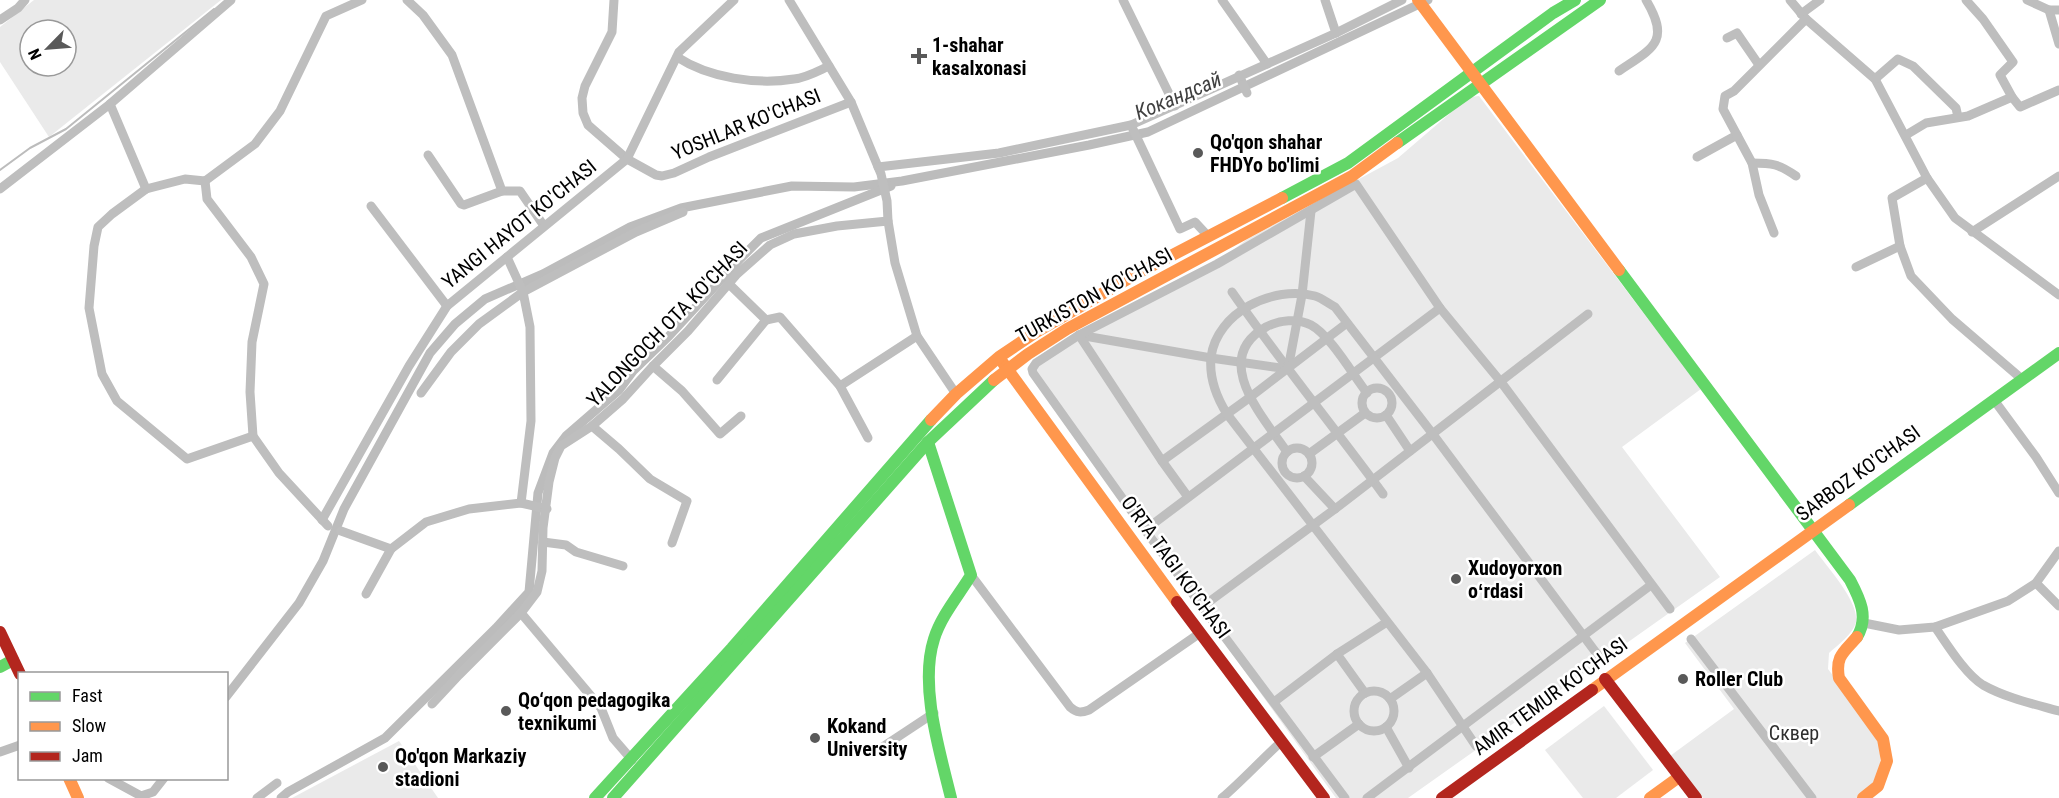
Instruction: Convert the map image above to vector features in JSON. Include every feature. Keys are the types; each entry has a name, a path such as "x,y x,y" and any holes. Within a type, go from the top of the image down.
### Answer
{"main road":[{"path":"1418,0 1813,529 1859,596 1864,612 1864,623 1860,634 1840,654 1836,666 1839,678 1883,739 1887,761 1878,786 1863,798"},
{"name":"TURKISTON KO'CHASI","path":"613,798 928,442 1007,368 1040,344 1352,176 1477,78 1553,13 1575,0"},
{"name":"TURKISTON KO'CHASI","path":"596,798 740,640 916,435 956,394 999,357 1062,316 1348,163 1600,0"},
{"name":"SARBOZ KO'CHASI","path":"1681,624 2059,353"},
{"name":"O'RTA TAGI KO'CHASI","path":"999,357 1200,633 1324,798"},
{"path":"928,442 971,575 935,638 928,669 938,744 951,798"},
{"name":"AMIR TEMUR KO'CHASI","path":"1442,798 1681,624"},
{"path":"0,632 19,672"},
{"path":"0,667 14,660"},
{"path":"1605,679 1696,798"},
{"path":"1650,798 1679,777"},
{"path":"70,780 78,798"}],"street":[{"path":"0,20 26,0"},
{"path":"0,189 110,104 231,0"},
{"path":"205,180 207,199 251,257 264,284 252,342 250,392 253,436 187,459 117,401 102,374 89,308 94,246 98,227 112,213 146,189 185,179 205,180 255,144 280,111 326,16 362,0"},
{"path":"407,0 423,15 452,55 502,191"},
{"name":"YOSHLAR KO'CHASI","path":"614,0 612,32 585,86 582,98 583,113 588,125 627,159 656,175 674,173 709,157 851,102"},
{"name":"YANGI HAYOT KO'CHASI","path":"253,436 279,473 325,523 409,366 447,306 627,159 679,52 734,0"},
{"path":"789,0 851,102 879,170 887,201 895,263 917,336 956,394"},
{"path":"1123,0 1175,106"},
{"path":"1222,0 1267,64"},
{"path":"1325,0 1336,33"},
{"path":"879,170 999,153 1131,125 1336,33 1402,0"},
{"path":"1619,71 1644,53 1657,40 1659,28 1656,16 1646,0"},
{"path":"1790,0 1804,16 1875,79 1927,178 1955,218 2059,295"},
{"path":"1774,233 1759,195 1752,163 1723,109 1725,96 1759,65 1820,0"},
{"path":"1966,0 1983,19 2013,62 2000,75 2020,107 2059,90"},
{"path":"2027,0 2054,10 2059,44"},
{"path":"1727,38 1737,33 1759,65"},
{"path":"676,57 687,64 709,72 736,78 769,81 796,79 829,66"},
{"path":"1875,79 1898,59 1913,66 1938,90 1956,108 1958,117"},
{"path":"1239,75 1247,93"},
{"path":"1906,135 1926,123 1968,116 2012,97"},
{"path":"110,104 146,189"},
{"path":"1131,125 1180,229 1195,222 1208,236"},
{"path":"1697,157 1737,135"},
{"path":"428,155 461,204 464,205 502,191 520,191 544,226"},
{"path":"1752,163 1773,163 1796,176"},
{"path":"1972,232 2059,176"},
{"path":"1927,178 1892,198 1900,246 1911,276 1952,319 2023,380"},
{"path":"1345,798 1145,530 1033,373 1032,369 1036,363 1079,335 1170,290 1356,184 1440,308 1501,382 1670,609"},
{"path":"371,206 447,306"},
{"path":"1288,369 1302,295 1311,211"},
{"path":"421,393 451,352 479,324 523,292 636,232 683,212"},
{"name":"YALONGOCH OTA KO'CHASI","path":"432,704 521,613 537,592 542,571 544,508 555,458 561,446 592,426 623,399 688,331 737,274 770,245 794,234 837,226 888,221"},
{"path":"1856,267 1900,246"},
{"path":"507,257 523,292 530,327 531,421 525,503"},
{"path":"729,284 766,320"},
{"path":"1232,292 1383,494"},
{"path":"1476,746 1426,673 1227,414 1217,397 1212,377 1211,358 1216,338 1229,320 1274,295 1316,296 1335,307 1600,658"},
{"path":"1145,530 1440,308"},
{"path":"1202,607 1313,526 1588,314"},
{"path":"717,380 766,320 780,317 840,386 868,438"},
{"path":"1287,452 1249,398 1241,378 1242,357 1246,346 1261,330 1272,324 1286,321 1310,324 1327,339 1367,393"},
{"path":"1162,461 1347,323"},
{"path":"1079,335 1288,369"},
{"path":"1079,335 1188,497"},
{"path":"840,386 917,336"},
{"path":"653,366 682,391 720,434 741,416"},
{"path":"1376,388 1389,394 1392,404 1386,415 1374,418 1365,413 1362,404 1367,393 1376,388"},
{"path":"1994,400 2059,493"},
{"path":"1309,454 1365,413"},
{"path":"1386,415 1410,451"},
{"path":"592,426 650,479 687,501 672,543"},
{"path":"1296,448 1305,450 1309,454 1312,464 1308,473 1294,477 1286,472 1282,464 1287,452 1296,448"},
{"path":"1304,476 1335,509"},
{"path":"366,594 391,549 426,522 469,509 525,503 544,508"},
{"path":"341,531 391,549"},
{"path":"543,543 566,545 576,552 622,566"},
{"path":"1864,623 1899,630 1935,627 2008,601 2036,583 2059,551"},
{"path":"971,575 1076,712 1082,713 1089,710 1200,633"},
{"path":"2036,583 2059,606"},
{"path":"1367,798 1582,635 1652,585"},
{"path":"521,613 601,708 613,738 632,760"},
{"path":"1274,702 1337,654 1387,622"},
{"path":"1935,627 1955,656 1982,684 2017,699 2059,711"},
{"path":"1691,639 1812,798"},
{"path":"1337,654 1365,693"},
{"path":"1390,699 1426,673"},
{"path":"1378,691 1390,699 1394,710 1386,727 1373,731 1359,724 1354,715 1354,709 1359,697 1365,693 1378,691"},
{"path":"875,752 934,713"},
{"path":"1313,757 1359,724"},
{"path":"1386,727 1409,768"},
{"path":"1222,798 1246,778 1251,769 1281,742"},
{"path":"257,798 277,783"}],"green space":[{"path":"34,0 221,0 49,137 0,62 0,27"},
{"path":"1479,96 1701,389 1622,447 1720,577 1408,798 1336,798 1032,375 1033,361 1218,262 1246,240 1398,158 1462,103 1471,97"},
{"name":"Сквер","path":"1815,550 1848,594 1856,614 1856,622 1852,631 1829,653 1828,669 1879,737 1881,771 1864,798 1703,798 1670,756 1734,709 1685,643"},
{"path":"1604,706 1653,770 1616,798 1583,798 1545,750"},
{"name":"Qo'qon Markaziy stadioni","path":"399,741 438,798 292,798"}],"waterway":[{"name":"Кокандсай","path":"228,694 299,603 323,561 344,509 430,353 455,324 485,299 543,274 630,227 681,208 792,186 854,187 902,181 1148,132 1428,0"},
{"path":"0,170 30,148 66,129 214,9"},
{"path":"281,798 385,738 529,592 538,493 553,453 566,436 619,390 633,371 669,336 741,258 761,238 891,186"},
{"path":"0,752 18,746"},
{"path":"112,780 141,796 153,792 162,780"}],"traffic: fast":[{"path":"1282,198 1348,163 1553,13 1575,0"},
{"path":"1397,143 1600,0"},
{"path":"1619,270 1850,580 1860,601 1863,615 1861,630 1857,637"},
{"path":"1849,505 2059,353"},
{"path":"613,798 928,442 994,380"},
{"path":"595,798 732,648 931,420"},
{"path":"928,442 971,575 941,622 930,657 930,698 933,719 951,798"},
{"path":"0,667 13,660"}],"traffic: slow":[{"path":"1418,0 1619,270"},
{"path":"994,380 1028,354 1067,329 1352,176 1397,143"},
{"path":"931,420 956,394 999,357 1036,332 1138,273 1282,198"},
{"path":"1003,363 1177,602"},
{"path":"1592,690 1849,505"},
{"path":"1857,637 1840,659 1839,678 1883,739 1887,761 1878,786 1863,798"},
{"path":"1650,798 1679,777"},
{"path":"70,780 78,798"}],"traffic: jam":[{"path":"1177,602 1324,798"},
{"path":"0,632 19,672"},
{"path":"1605,679 1696,798"},
{"path":"1442,798 1592,690"}],"place":[{"name":"1-shahar kasalxonasi","path":"919,56"},
{"name":"Qo'qon shahar FHDYo bo'limi","path":"1198,153"},
{"name":"Xudoyorxon oʻrdasi","path":"1456,579"},
{"name":"Roller Club","path":"1683,679"},
{"name":"Qo‘qon pedagogika texnikumi","path":"506,711"},
{"name":"Kokand University","path":"815,738"},
{"name":"Qo'qon Markaziy stadioni","path":"383,767"}]}
